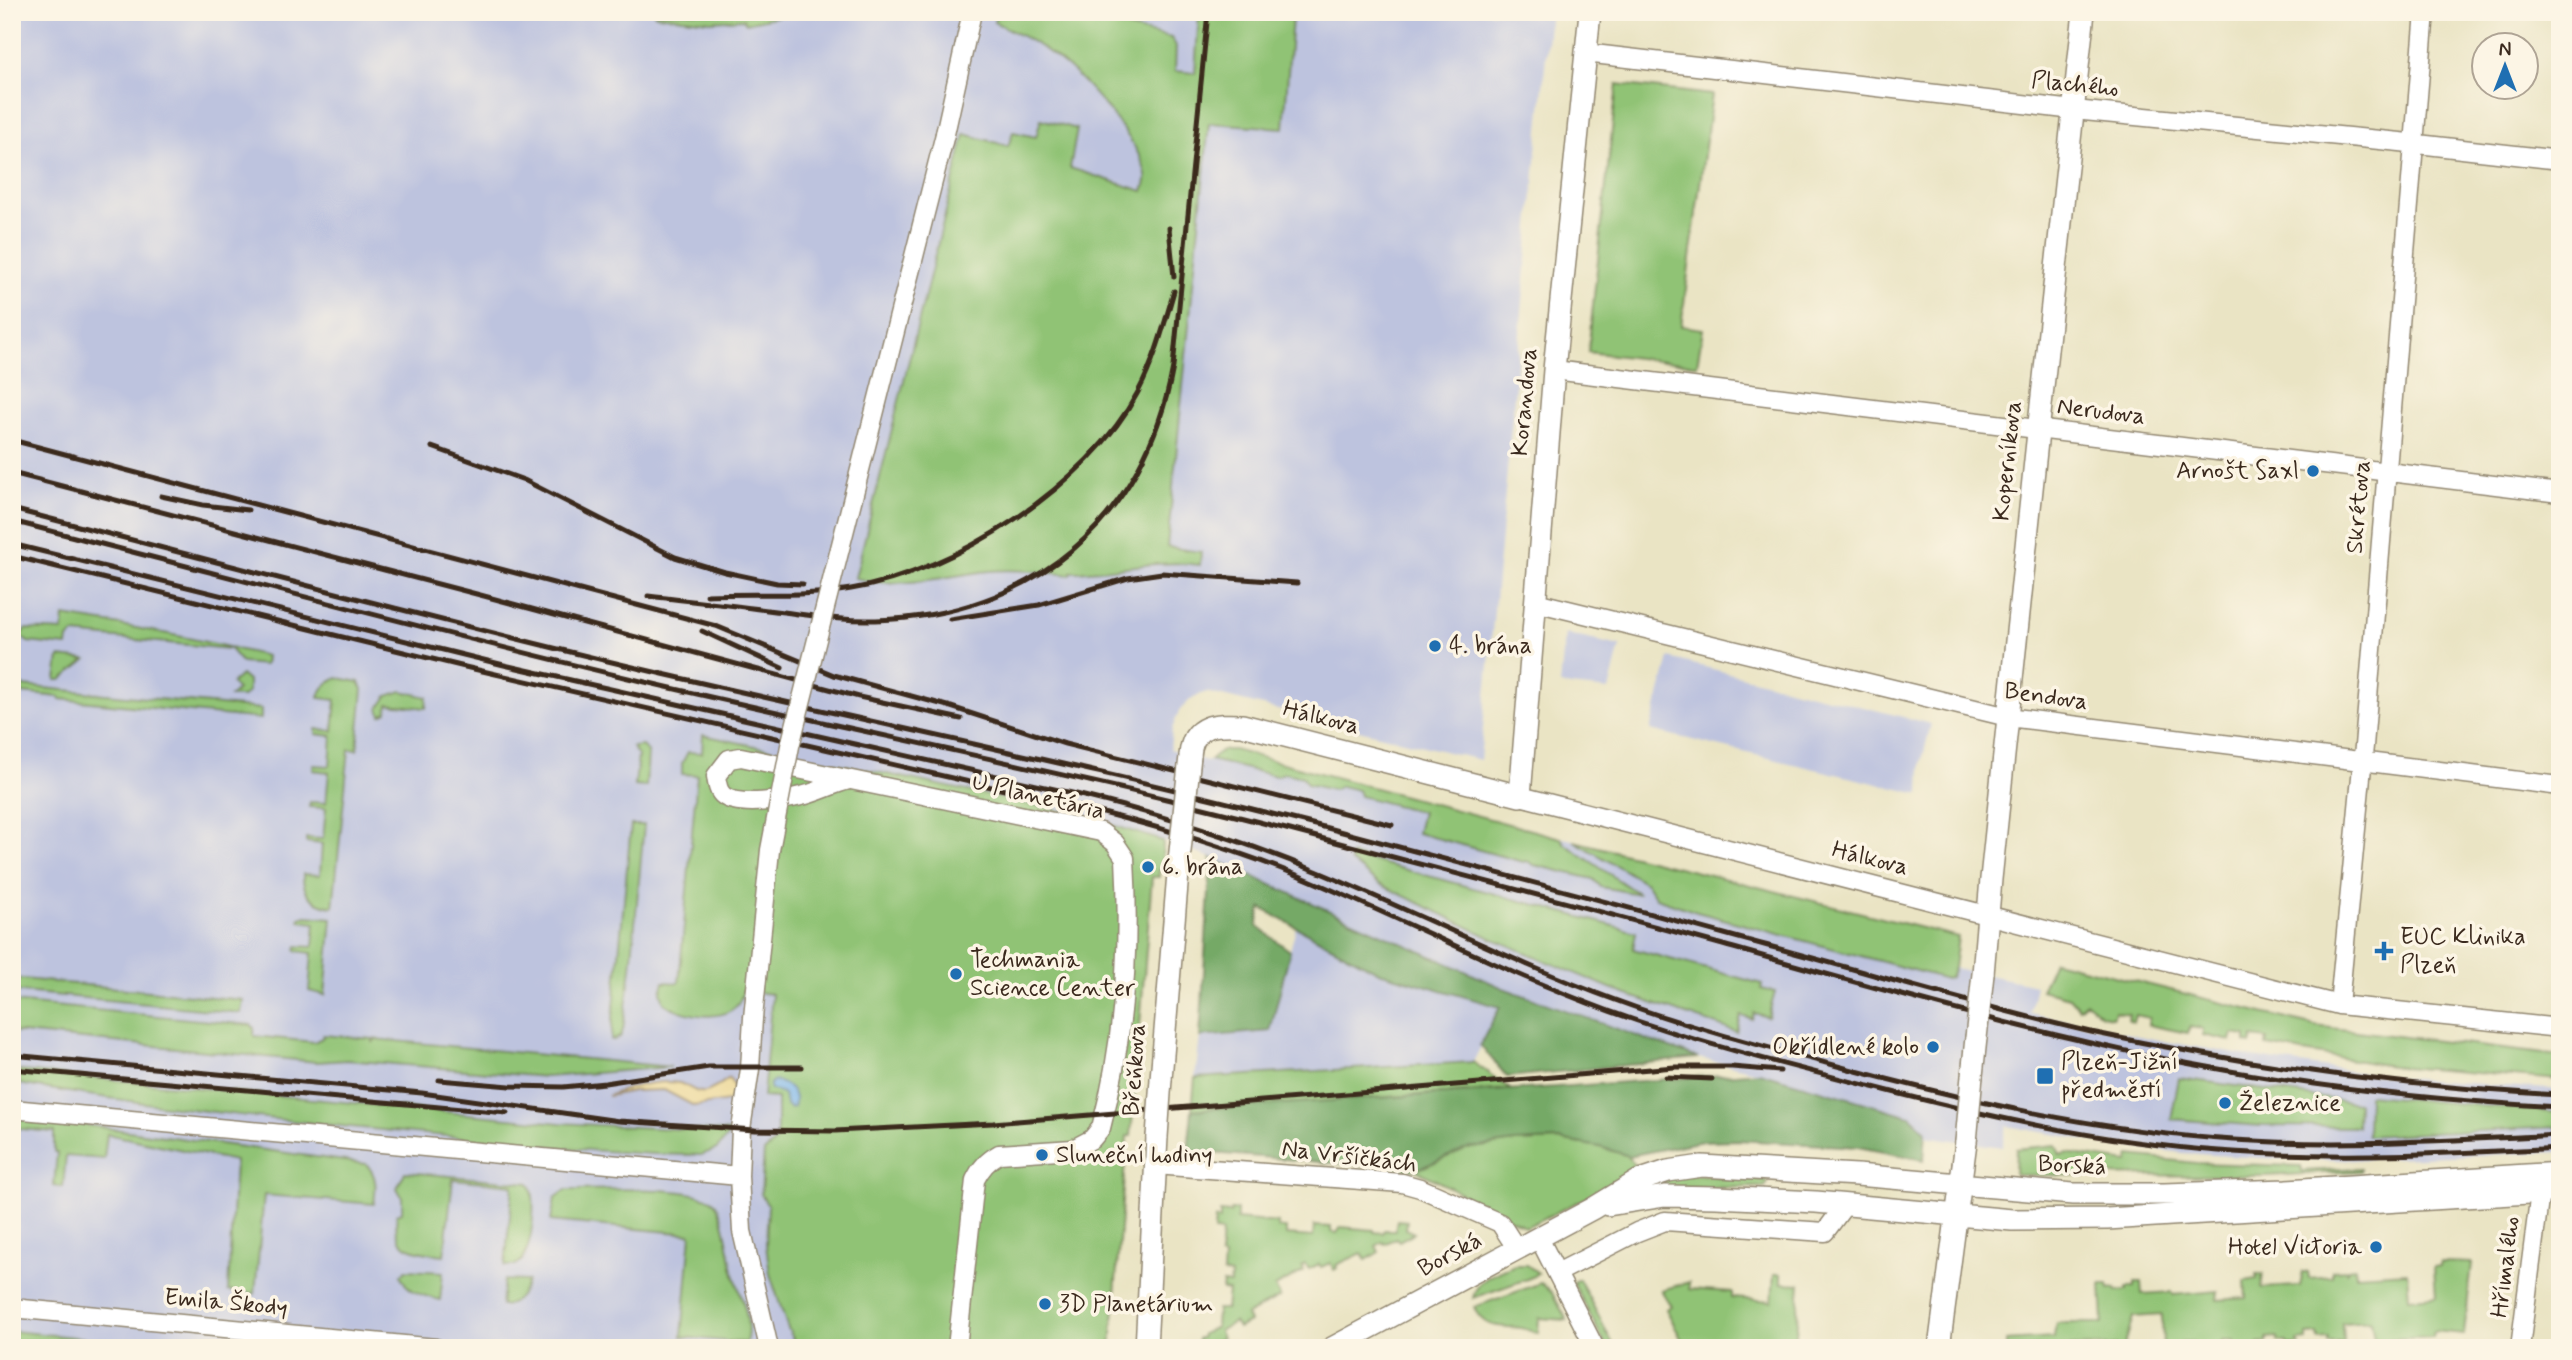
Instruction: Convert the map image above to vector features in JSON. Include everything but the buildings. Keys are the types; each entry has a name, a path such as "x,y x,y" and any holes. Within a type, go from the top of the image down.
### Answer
{"street":[{"path":"769,1348 742,1231 739,1175 740,1129 750,1069 770,850 790,746 945,134 972,12"},
{"name":"Korandova","path":"1520,796 1554,370 1590,12"},
{"name":"Koperníkova","path":"1939,1348 1961,1184 2038,429 2084,12"},
{"name":"Skrétova","path":"2339,1005 2363,762 2425,12"},
{"name":"Plachého","path":"1585,53 2074,110 2560,160"},
{"name":"Nerudova","path":"1554,370 2560,493"},
{"name":"Bendova","path":"1535,602 2008,717 2560,786"},
{"name":"Hálkova","path":"1190,756 1192,741 1205,728 1223,724 1242,725 2339,1005 2560,1028"},
{"name":"Břeňkova","path":"1146,1348 1161,1079 1190,756"},
{"name":"U Planetária","path":"849,780 828,785 803,796 741,802 724,797 718,788 716,776 729,759 740,757 1101,832 1115,843 1125,858 1124,990 1119,1038 1101,1128 1086,1144 1073,1149 999,1154 988,1160 980,1170 975,1180 957,1348"},
{"path":"12,1109 739,1175"},
{"name":"Na Vršíčkách","path":"1155,1164 1402,1183 1420,1188 1500,1223 1517,1249"},
{"name":"Borská","path":"1332,1348 1592,1209 1637,1181 1668,1171 1702,1166 1857,1175 2073,1194 2287,1190 2560,1173"},
{"name":"Borská","path":"1592,1209 1665,1196 1845,1205 2012,1220 2107,1219 2550,1192"},
{"name":"Hřímalého","path":"2520,1348 2550,1192"},
{"path":"1557,1273 1637,1232 1665,1221 1825,1232 1845,1205"},
{"path":"1539,1238 1595,1348"},
{"name":"Emila Škody","path":"12,1308 436,1348"}],"shaded area":[{"path":"12,12 1550,12 1480,760 1206,692 1191,699 1179,711 1172,729 1170,749 1209,762 1217,752 1234,750 1476,816 1958,937 1954,968 2036,985 2030,1013 2271,1060 2400,1078 2560,1090 2560,1152 2338,1160 2278,1159 2183,1153 2007,1126 2002,1147 1925,1136 1926,1131 1759,1072 1698,1058 1503,988 1211,858 1164,841 1162,870 1159,870 1159,877 1152,877 1131,1136 1127,1136 1111,1348 12,1348"},
{"path":"1565,634 1620,646 1609,690 1560,685"},
{"path":"1669,658 1931,724 1921,764 1920,794 1650,730"},
{"path":"1296,927 1379,972 1501,1007 1473,1062 1195,1078 1200,1037 1270,1030"}],"green space":[{"path":"653,12 797,12 746,23 743,19 710,21 656,15"},
{"path":"997,12 1060,12 1171,38 1176,46 1175,71 1195,73 1199,12 1286,12 1292,17 1284,128 1209,123 1167,547 1201,552 1200,565 1152,564 1071,572 1071,575 989,571 889,583 855,578 965,134 1008,146 1013,132 1036,137 1041,119 1077,129 1070,168 1143,191 1146,183 1142,161 1134,146 1097,97 1052,54 994,22"},
{"path":"1617,84 1712,95 1681,326 1703,329 1697,365 1588,352"},
{"path":"64,616 165,633 266,656 265,665 242,663 230,649 74,634 68,639 67,646 28,642 20,636 19,632 23,633 26,629 63,631"},
{"path":"59,657 86,660 61,680 56,680"},
{"path":"241,675 248,681 248,692 243,697 230,697 237,690 232,683"},
{"path":"338,678 359,682 363,689 357,750 349,749 333,907 310,897 303,874 320,875 322,844 306,842 306,838 323,839 326,808 309,807 310,802 326,803 329,772 313,770 313,765 330,766 332,736 316,734 316,729 333,731 336,700 319,698 324,687"},
{"path":"12,685 261,709 261,719 60,699 12,692"},
{"path":"402,691 427,697 426,708 388,704 387,712 381,715 379,708 387,696"},
{"name":"Techmania Science Center","path":"703,735 1081,815 1163,841 1162,870 1159,870 1159,877 1152,877 1131,1136 1127,1136 1111,1348 801,1348 795,1343 770,1274 766,1245 768,1206 761,1194 764,1152 777,1140 777,1098 763,1097 772,994 743,991 732,1010 710,1016 674,1008 664,1003 661,992 664,982 679,983 697,775 682,774 682,763 688,752 702,753"},
{"path":"642,746 648,752 646,787 635,786 638,756 632,747"},
{"path":"1222,750 1234,750 1561,838 1565,844 1639,894 1601,887 1593,879 1417,833 1422,812 1360,796 1358,790 1341,786 1333,790 1307,784 1303,777 1284,773 1276,776 1210,760"},
{"path":"631,825 644,825 631,968 623,1030 620,1037 611,1040"},
{"path":"1574,841 1958,937 1954,968 1946,979 1697,912 1656,898 1646,883"},
{"path":"1351,855 1636,932 1633,949 1762,984 1761,989 1775,992 1768,1017 1754,1013 1752,1019 1741,1016 1737,1032 1622,993 1489,937 1379,884 1350,861"},
{"path":"1211,858 1503,988 1698,1058 1507,1077 1480,1045 1500,1007 1379,972 1261,908 1257,926 1290,951 1270,1031 1200,1037"},
{"path":"306,916 332,918 325,995 309,991 312,953 296,951 297,946 313,947 315,923 299,921"},
{"path":"2054,961 2315,1026 2560,1056 2560,1080 2391,1066 2266,1046 2267,1039 2253,1037 2251,1044 2246,1043 2246,1036 2233,1034 2231,1041 2203,1035 2203,1029 2190,1027 2188,1033 2148,1025 2149,1018 2135,1015 2133,1022 2128,1021 2129,1014 2115,1011 2113,1017 2102,1015 2086,1002 2079,1008 2069,997 2041,990"},
{"path":"12,978 243,1000 241,1013 12,991"},
{"path":"12,1002 251,1025 254,1028 254,1036 314,1042 323,1035 373,1039 373,1043 375,1039 671,1067 546,1077 347,1060 317,1062 12,1032"},
{"path":"1473,1062 1510,1089 1192,1110 1195,1078"},
{"path":"12,1070 560,1123 731,1132 717,1149 701,1155 573,1148 179,1108 19,1084 19,1079 12,1078"},
{"path":"1759,1072 1910,1116 1926,1131 1924,1160 1858,1147 1736,1140 1703,1141 1629,1156 1600,1147 1559,1140 1515,1142 1465,1149 1416,1170 1188,1151 1192,1110"},
{"path":"2179,1078 2358,1103 2357,1127 2262,1126 2171,1119"},
{"path":"2368,1095 2560,1113 2560,1127 2367,1136"},
{"path":"12,1119 49,1120 366,1164 376,1187 374,1204 264,1195 255,1294 228,1291 235,1161 107,1134 104,1159 66,1156 63,1187 54,1186 57,1152 54,1152 54,1132 12,1128"},
{"path":"1559,1140 1600,1147 1629,1156 1638,1173 1526,1227 1416,1170 1465,1149 1515,1142"},
{"path":"2056,1145 2060,1155 2066,1153 2128,1162 2130,1156 2196,1163 2301,1166 2302,1171 2361,1168 2361,1171 2266,1176 2015,1175 2016,1149"},
{"path":"405,1172 529,1183 533,1199 532,1223 528,1246 521,1261 505,1266 513,1185 453,1179 444,1255 415,1250 402,1243 396,1227 397,1214 402,1212 402,1197 397,1188"},
{"path":"1683,1174 1768,1182 1765,1187 1636,1189"},
{"path":"566,1190 668,1191 705,1197 715,1203 724,1224 733,1270 747,1315 746,1343 682,1337 691,1234 551,1221 555,1198"},
{"path":"1231,1210 1237,1210 1237,1219 1278,1223 1278,1228 1286,1228 1286,1235 1313,1237 1314,1226 1331,1227 1331,1232 1337,1233 1341,1227 1383,1233 1384,1230 1395,1230 1397,1220 1407,1221 1406,1229 1414,1233 1399,1241 1396,1238 1385,1244 1383,1242 1376,1246 1379,1252 1366,1260 1362,1253 1336,1265 1334,1270 1330,1263 1309,1269 1305,1264 1302,1266 1304,1271 1275,1287 1280,1297 1246,1315 1249,1322 1238,1328 1234,1322 1219,1331 1222,1338 1203,1348 1197,1348 1198,1338 1216,1327 1217,1309 1226,1309 1228,1291 1222,1290 1223,1283 1230,1284 1231,1275 1223,1273 1224,1257 1220,1256 1222,1232 1214,1231 1215,1219 1220,1220 1220,1212 1230,1213"},
{"path":"2441,1262 2472,1263 2464,1334 2433,1331 2432,1337 2374,1340 2371,1321 2342,1323 2343,1343 2328,1343 2328,1339 2319,1340 2318,1334 2307,1335 2307,1340 2298,1341 2299,1345 2288,1346 2287,1342 2278,1342 2277,1337 2267,1338 2267,1343 2258,1344 2258,1348 2235,1348 2234,1340 2223,1340 2223,1346 2202,1348 2201,1345 2194,1346 2193,1342 2183,1342 2183,1346 2163,1348 2162,1315 2133,1317 2124,1348 2006,1348 2006,1341 2054,1338 2056,1323 2103,1323 2101,1284 2108,1284 2109,1289 2116,1288 2116,1291 2127,1290 2127,1287 2134,1287 2134,1282 2141,1282 2142,1294 2172,1292 2173,1295 2218,1291 2217,1300 2246,1298 2245,1281 2257,1279 2257,1275 2263,1274 2261,1288 2300,1286 2303,1272 2308,1272 2309,1278 2332,1276 2332,1270 2347,1269 2346,1273 2348,1269 2355,1268 2356,1275 2407,1272 2409,1298 2436,1296 2434,1267 2440,1266"},
{"path":"1515,1265 1527,1265 1538,1273 1473,1298 1484,1280"},
{"path":"406,1270 443,1272 440,1300 407,1286 401,1275"},
{"path":"1774,1274 1781,1274 1781,1283 1800,1284 1795,1347 1799,1348 1686,1348 1666,1309 1671,1306 1661,1290 1689,1282 1689,1289 1732,1292 1732,1298 1772,1301"},
{"path":"1579,1279 1615,1348 1607,1348 1573,1282"},
{"path":"504,1280 527,1281 518,1298 511,1304 501,1306"},
{"path":"1541,1283 1552,1293 1567,1320 1539,1318 1538,1333 1487,1323 1474,1307"},
{"path":"12,1331 176,1347 197,1341 267,1348 12,1348"}],"sand":[{"path":"729,1078 736,1089 736,1100 694,1106 664,1090 633,1091 608,1096 633,1087 661,1082 679,1083 698,1092 705,1092"}],"water":[{"path":"774,1081 791,1090 795,1097 794,1107 786,1105 784,1094 770,1089 770,1083"}],"railway":[{"path":"648,596 851,620 932,614 984,600 1031,579 1072,550 1108,514 1137,471 1159,422 1173,367 1208,12"},
{"path":"1169,228 1174,277"},
{"path":"707,595 815,593 851,589 933,564 975,544 1015,519 1053,491 1087,460 1116,426 1138,392 1149,368 1174,291"},
{"path":"12,440 716,626 834,675 948,706 1065,744 1392,825"},
{"path":"432,447 524,480 675,557 725,572 777,583 803,584"},
{"path":"12,473 859,697 961,719"},
{"path":"161,496 203,505 248,510"},
{"path":"12,509 559,649 1147,783 1316,825 2091,1032 2207,1055 2324,1073 2560,1095"},
{"path":"12,521 624,677 1207,809 1615,916 1938,1005 2100,1045 2205,1067 2306,1083 2458,1100 2560,1107"},
{"path":"12,544 504,665 1134,809 1226,837 1286,859 1539,970 1641,1009 1776,1050 1980,1101 2131,1129 2234,1140 2356,1143 2560,1135"},
{"path":"12,556 465,667 1075,806 1159,828 1297,875 1530,979 1609,1011 1738,1052 1956,1108 2087,1134 2219,1151 2347,1155 2560,1148"},
{"path":"950,619 1039,605 1128,578 1162,573 1297,583"},
{"path":"702,631 782,668"},
{"path":"12,1055 422,1093 619,1121 755,1130 835,1131 993,1123 1675,1067 1732,1067 1780,1071"},
{"path":"439,1080 563,1087 709,1067 802,1067"},
{"path":"12,1069 507,1113"},
{"path":"1666,1077 1712,1079"}],"place":[{"name":"Arnošt Saxl","path":"2313,471"},
{"name":"4. brána","path":"1435,646"},
{"name":"6. brána","path":"1148,867"},
{"name":"EUC Klinika Plzeň","path":"2384,951"},
{"name":"Techmania Science Center","path":"956,974"},
{"name":"Okřídlené kolo","path":"1933,1047"},
{"name":"Plzeň-Jižní předměstí","path":"2045,1076"},
{"name":"Železnice","path":"2225,1103"},
{"name":"Sluneční hodiny","path":"1042,1155"},
{"name":"Hotel Victoria","path":"2376,1247"},
{"name":"3D Planetárium","path":"1045,1304"}]}
